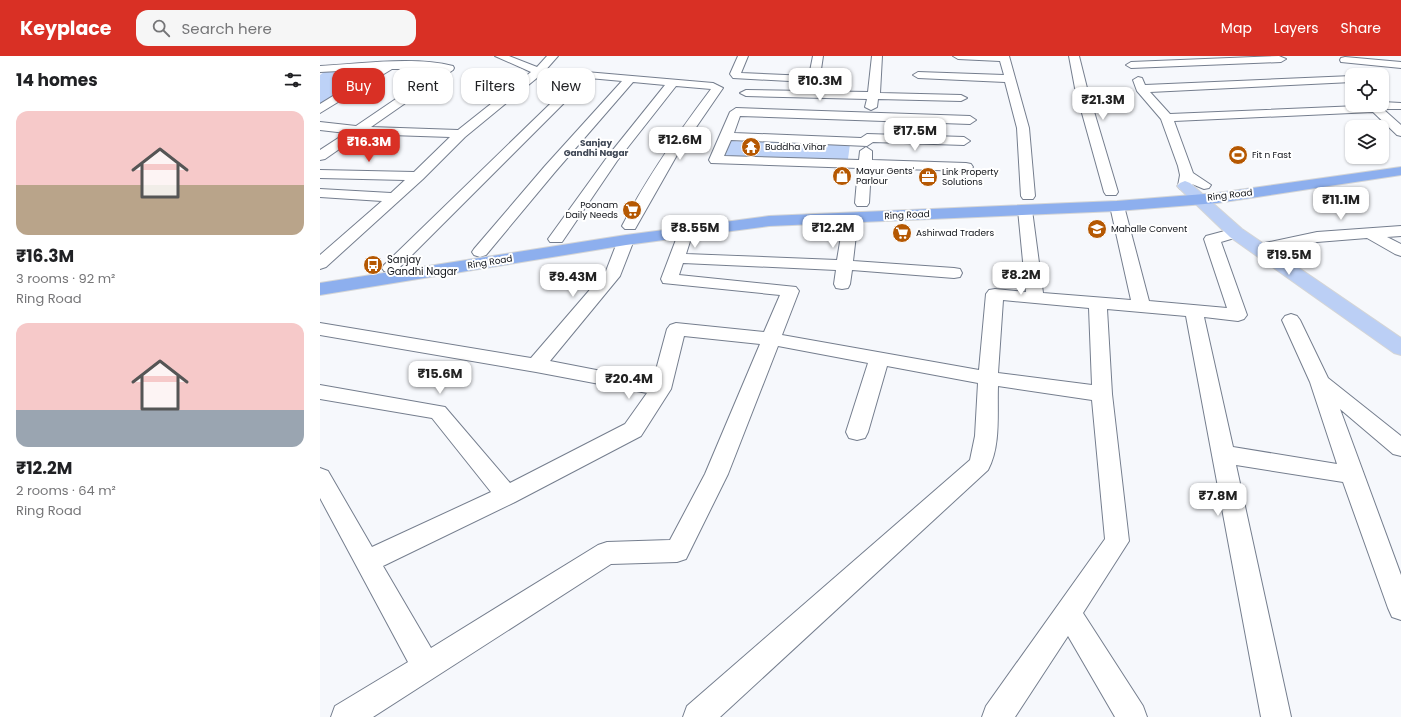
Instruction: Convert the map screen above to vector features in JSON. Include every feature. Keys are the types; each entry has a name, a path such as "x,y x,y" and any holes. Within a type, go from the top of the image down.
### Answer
{"highway":[{"name":"Ring Road","path":"320,276 390,268 556,239 628,233 685,232 769,222 851,218 1027,203 1114,199 1202,192 1401,158"},
{"name":"Ring Road","path":"1218,198 1401,171"},
{"name":"Ring Road","path":"1114,199 1186,181 1202,192"},
{"name":"Ring Road","path":"320,289 736,212 862,203 1027,203"}],"main road":[{"path":"1202,192 1218,198 1247,230 1401,335"},
{"path":"1202,192 1236,233 1401,348"}],"street":[{"path":"320,67 332,56"},
{"path":"500,56 537,70"},
{"path":"542,68 553,56"},
{"path":"743,56 735,74 736,76 837,81"},
{"path":"814,79 818,56"},
{"path":"862,203 869,115 877,56"},
{"path":"958,56 1004,57 1023,128 1027,203 1036,298"},
{"path":"1074,56 1081,88 1114,199 1141,306"},
{"path":"1186,181 1167,118 1141,89 1130,60 1281,57 1297,82"},
{"path":"1343,58 1396,65 1401,73"},
{"path":"1343,58 1351,68"},
{"path":"1204,59 1220,85"},
{"path":"320,67 445,65 449,68 320,156"},
{"path":"320,110 388,67"},
{"path":"320,264 418,176 461,134 537,73"},
{"path":"390,268 586,75 674,82 713,86 717,88 678,141 648,189 628,233 614,272 536,365"},
{"path":"918,75 1011,79"},
{"path":"480,252 550,169 630,79"},
{"path":"1141,89 1345,79"},
{"path":"556,239 588,191 639,122 674,82"},
{"path":"746,92 873,87 961,98"},
{"path":"1389,106 1401,106"},
{"path":"1167,118 1345,108"},
{"path":"966,167 716,160 736,112 869,115 970,120"},
{"path":"1385,112 1401,132"},
{"path":"320,126 357,130 461,134"},
{"path":"726,136 964,141"},
{"path":"320,174 418,176"},
{"path":"320,194 394,197"},
{"path":"842,284 851,218"},
{"path":"1272,246 1317,237 1401,231"},
{"path":"346,717 607,553 677,551 694,524 714,482 790,291 669,279 685,232"},
{"path":"698,717 980,464 986,436 988,378 995,294 1238,315 1212,239 1236,233"},
{"path":"1370,233 1401,251"},
{"path":"677,258 845,265 954,273"},
{"path":"997,717 1117,540 1102,394 1098,303"},
{"path":"1194,310 1276,717"},
{"path":"1291,320 1320,382 1379,552 1401,608"},
{"path":"320,329 536,365 661,389"},
{"path":"368,562 507,495 633,430 661,389 676,329 771,340 988,378 1102,394"},
{"path":"857,432 879,359"},
{"path":"1320,382 1401,448"},
{"path":"320,392 438,412 507,495"},
{"path":"1223,454 1352,475"},
{"path":"320,477 426,667"},
{"path":"1379,552 1400,570"},
{"path":"1068,612 1132,717"}],"shaded area":[{"path":"324,72 332,72 332,98 320,105 320,75"},
{"path":"729,141 850,144 848,159 723,157"}],"place":[{"name":"Buddha Vihar","path":"751,147"},
{"name":"Fit n Fast","path":"1238,155"},
{"name":"Mayur Gents' Parlour","path":"842,176"},
{"name":"Link Property Solutions","path":"928,177"},
{"name":"Poonam Daily Needs","path":"632,210"},
{"name":"Mahalle Convent","path":"1097,229"},
{"name":"Ashirwad Traders","path":"902,233"},
{"name":"Sanjay Gandhi Nagar","path":"373,265"}],"district":[{"name":"Sanjay Gandhi Nagar","path":"596,148"}]}
